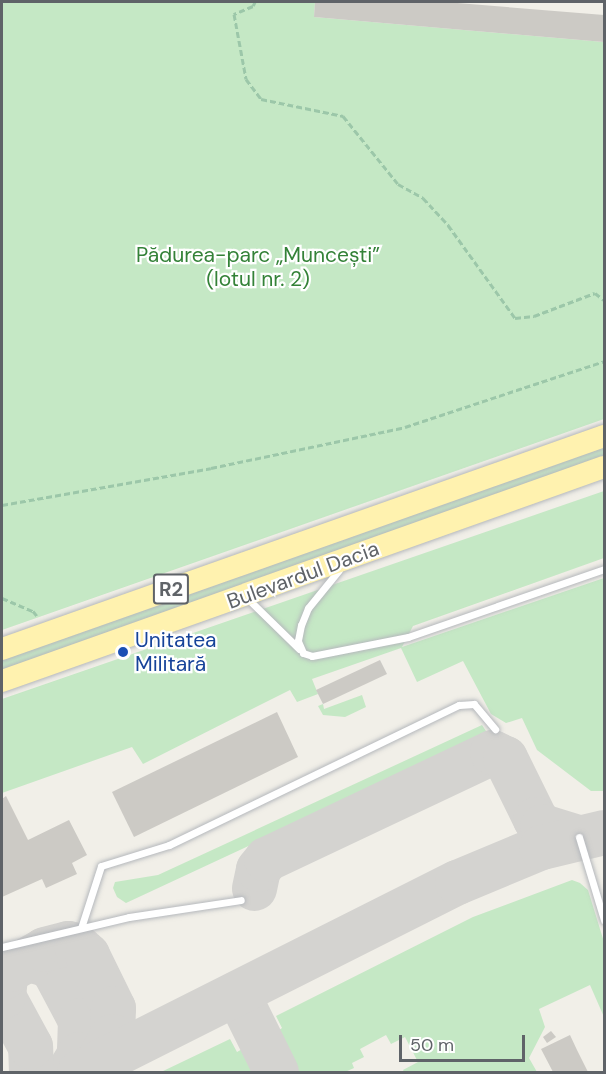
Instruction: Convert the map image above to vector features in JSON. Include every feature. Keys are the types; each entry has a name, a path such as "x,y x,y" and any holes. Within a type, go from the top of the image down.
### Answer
{"main road":[{"name":"Bulevardul Dacia","path":"2,649 604,436"},
{"name":"Bulevardul Dacia","path":"2,681 604,467"}],"lane":[{"path":"303,652 298,641 308,608 325,584 351,557"},
{"path":"246,596 303,652 312,656 408,637 604,569"},
{"path":"81,928 101,866 169,845 459,705 474,704 495,729"},
{"path":"579,837 604,920"},
{"path":"2,947 129,917 241,900"}],"path":[{"path":"255,2 253,6 234,14 246,79 261,99 344,116 398,184 423,198 448,225 515,318 534,316 594,294 604,300"},
{"path":"2,505 211,468 405,427 604,361"},
{"path":"2,598 33,611 48,633"}],"green space":[{"name":"Pădurea-parc „Muncești” (lotul nr. 2)","path":"2,2 315,2 314,17 604,42 604,419 2,630"},
{"path":"604,446 604,458 2,671 2,657"},
{"path":"604,491 604,558 413,626 402,647 604,578 604,791 591,791 537,750 522,718 506,723 491,714 463,661 417,682 401,648 312,679 318,694 297,702 290,690 143,764 132,747 2,793 2,699"},
{"path":"362,695 366,707 345,717 323,715 318,706 323,704 324,709"},
{"path":"482,725 486,731 483,737 126,903 117,897 113,888 115,882 158,875"},
{"path":"572,880 588,890 604,942 604,1017 590,985 539,1009 545,1027 529,1058 537,1072 404,1072 403,1070 418,1062 405,1037 391,1044 386,1035 360,1049 364,1057 352,1063 354,1068 345,1072 287,1072 275,1050 280,1047 273,1034 282,1028 276,1016 473,917"},
{"path":"230,1039 237,1052 246,1047 253,1060 257,1059 265,1072 161,1072"}],"building":[{"path":"315,2 445,2 604,15 604,42 314,17"},
{"path":"380,660 387,674 323,704 316,690"},
{"path":"277,712 298,757 134,837 112,792"},
{"path":"6,796 28,840 69,820 87,855 72,863 77,874 46,888 42,879 2,897 2,799"},
{"path":"551,1031 556,1037 547,1043 543,1037"},
{"path":"570,1035 588,1072 553,1072 541,1049"}],"taxiway":[{"path":"254,888 258,869 266,859 492,752 505,758 535,819 542,826 579,837"},
{"path":"79,1072 457,882 541,847 604,832"},
{"path":"31,1072 30,1046 3,996 5,976 10,969 44,949 68,943 76,945 87,955 113,1008 112,1036 95,1065"},
{"path":"19,963 28,959 47,964 54,971 80,1020 79,1054 68,1072"},
{"path":"237,993 276,1072"}],"place":[{"name":"Unitatea Militară","path":"123,652"}]}
